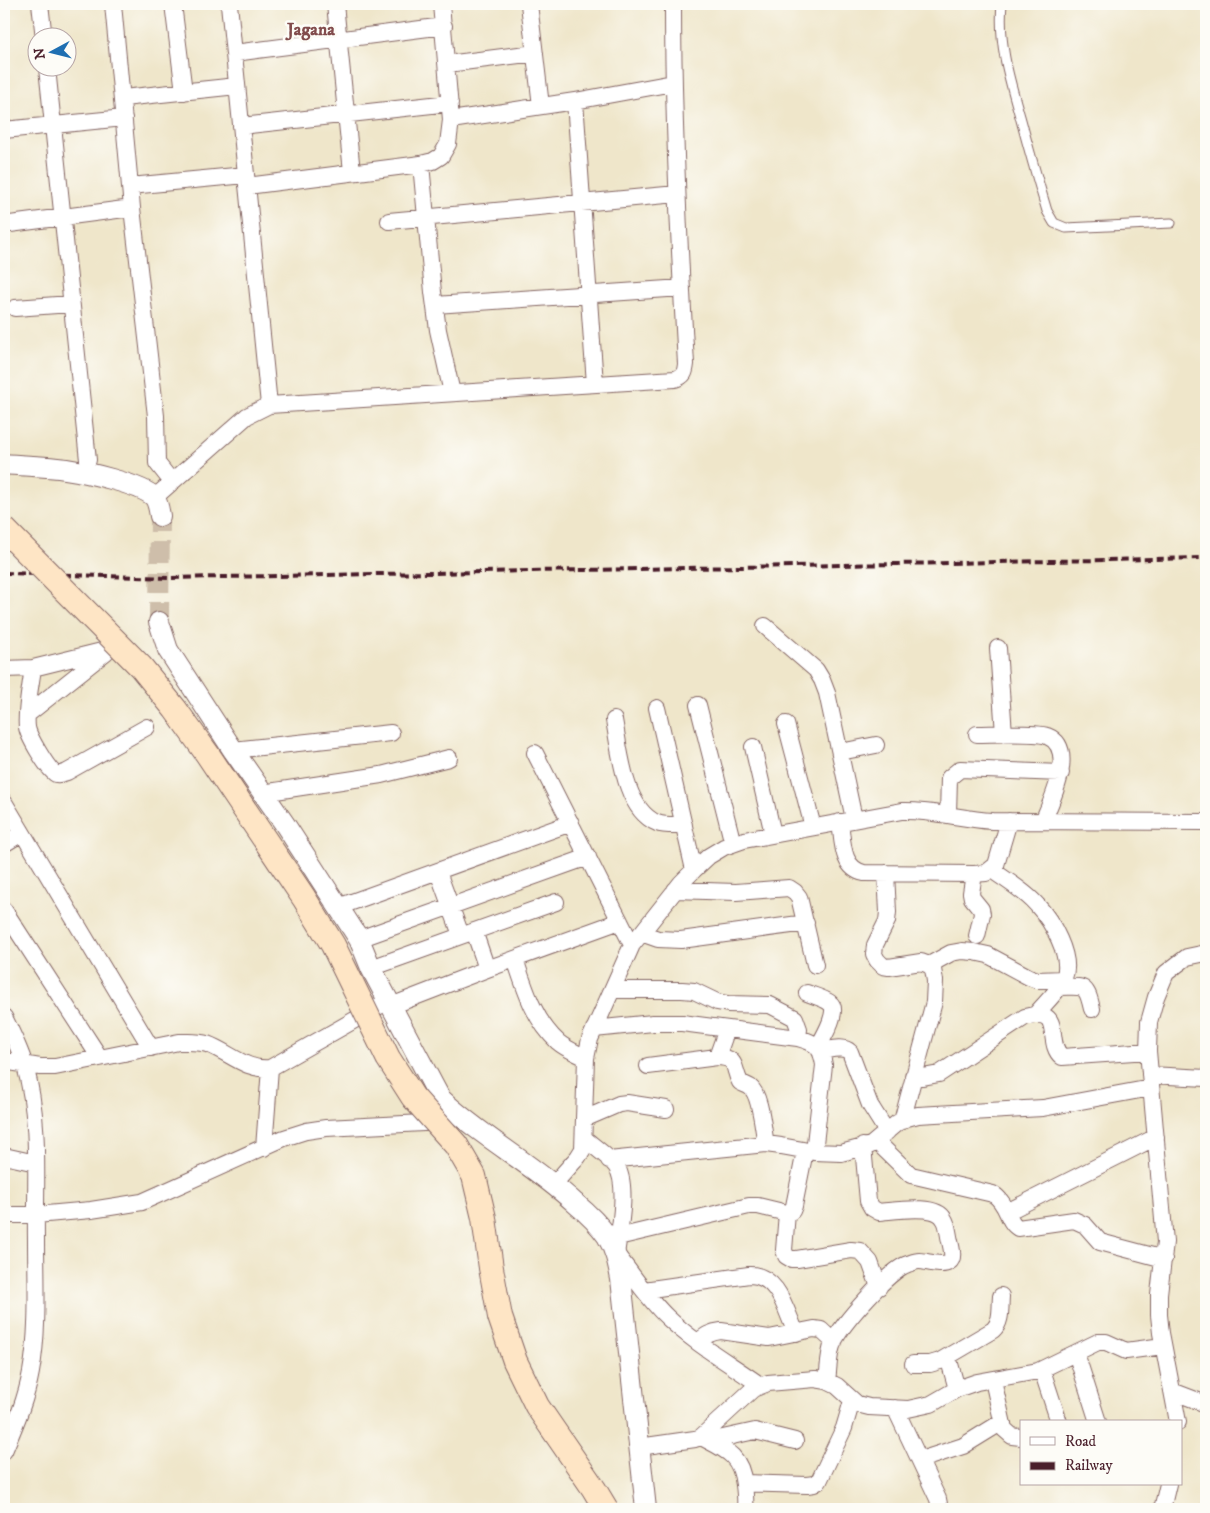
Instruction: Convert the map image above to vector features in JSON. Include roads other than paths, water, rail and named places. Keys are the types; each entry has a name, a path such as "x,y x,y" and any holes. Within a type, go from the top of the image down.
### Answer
{"main road":[{"path":"4,529 141,667 175,709 208,754 329,937 360,997 388,1058 413,1097 456,1145 474,1176 484,1218 500,1317 515,1361 537,1406 606,1509"}],"street":[{"path":"40,4 43,28"},
{"path":"113,4 132,208 156,416 156,463 172,482"},
{"path":"173,4 184,92"},
{"path":"229,4 269,406"},
{"path":"335,4 352,172"},
{"path":"130,186 352,172 421,164 441,156 448,144 451,120 441,4"},
{"path":"529,4 541,106"},
{"path":"4,464 66,469 129,484 142,490 157,507 172,482 247,416 269,406 675,379 682,377 686,372 686,364 677,194 673,83 673,4"},
{"path":"234,53 444,26"},
{"path":"447,64 535,53"},
{"path":"48,78 88,460"},
{"path":"451,120 575,102 673,83"},
{"path":"122,98 237,86"},
{"path":"575,102 595,384"},
{"path":"241,126 450,103"},
{"path":"4,130 124,118"},
{"path":"421,164 435,305 452,393"},
{"path":"389,221 677,194"},
{"path":"10,224 132,208"},
{"path":"435,305 682,288"},
{"path":"15,308 71,304"},
{"path":"159,622 168,650 359,939 371,968 440,1098 467,1121 554,1184 596,1221 617,1246 644,1290 666,1317 760,1385"},
{"path":"764,626 816,670 827,693 840,752 847,821 846,859 856,872 986,873 996,865 1009,821"},
{"path":"998,648 1004,734"},
{"path":"4,669 33,668 110,649 28,714"},
{"path":"33,668 27,726 30,736 51,770 56,774 61,774 147,727"},
{"path":"698,704 733,844"},
{"path":"657,708 694,870"},
{"path":"614,720 625,776 631,794 639,808 658,823 684,825"},
{"path":"786,724 813,827"},
{"path":"233,750 391,733"},
{"path":"977,734 1043,735 1055,741 1061,762 1061,773 1044,821"},
{"path":"840,752 876,745"},
{"path":"753,747 774,834"},
{"path":"535,753 620,921 637,939 681,940 806,923"},
{"path":"262,793 390,773 449,758"},
{"path":"948,814 949,778 960,769 1061,773"},
{"path":"4,802 151,1048"},
{"path":"554,1184 583,1149 586,1058 594,1029 637,939 675,890 709,856 724,847 744,840 774,834 909,810 948,814 974,820 1206,822"},
{"path":"338,908 571,823"},
{"path":"4,844 22,833"},
{"path":"359,939 588,857"},
{"path":"992,870 1036,904 1047,916 1062,946 1066,959 1066,971 1062,983 1036,1014"},
{"path":"438,872 450,906 487,969"},
{"path":"886,873 887,922 875,945 874,954 883,966 889,967 921,962 929,965 933,969 935,992 902,1121"},
{"path":"974,874 971,893 982,914 977,936"},
{"path":"675,890 736,892 789,888 799,897 815,965"},
{"path":"371,968 556,902"},
{"path":"4,910 100,1058"},
{"path":"4,1061 55,1068 179,1042 194,1041 207,1044 252,1067 270,1068 390,1003 620,921"},
{"path":"929,965 951,953 962,951 988,955 1037,980 1062,983 1085,989 1088,993 1092,1009"},
{"path":"1178,1420 1159,1315 1159,1294 1166,1242 1148,1051 1149,1022 1156,997 1166,973 1187,957 1206,953"},
{"path":"515,959 531,1004 545,1027 559,1043 586,1058"},
{"path":"612,990 694,991 717,1002 770,1005 795,1018 799,1028 798,1038"},
{"path":"808,993 830,1003 834,1007 834,1015 819,1049"},
{"path":"913,1076 923,1077 939,1074 1025,1017 1036,1014 1045,1016 1050,1021 1053,1028 1055,1048 1062,1057 1148,1051"},
{"path":"4,1018 16,1041 25,1065 33,1111 36,1163 36,1296 31,1370 25,1400 4,1451"},
{"path":"594,1029 668,1022 798,1038 811,1041 819,1049 824,1065 809,1151 792,1211 787,1213 758,1206 749,1206 617,1246"},
{"path":"717,1057 727,1029"},
{"path":"819,1049 841,1048 847,1049 850,1052 870,1105 876,1140 868,1201 872,1208 879,1212 928,1209 940,1214 944,1219 952,1252 952,1258 944,1264 918,1261 905,1264 894,1271 842,1329 834,1342 830,1352 827,1381"},
{"path":"648,1066 717,1057 732,1061 735,1064 740,1082 755,1092 766,1144"},
{"path":"264,1148 270,1068"},
{"path":"609,1160 766,1144 809,1151 841,1152 876,1140 902,1121 918,1115 1043,1108 1151,1081 1206,1078"},
{"path":"584,1119 619,1104 627,1103 666,1109"},
{"path":"4,1215 36,1215 91,1210 142,1202 306,1131 326,1128 467,1121"},
{"path":"1007,1212 1156,1137"},
{"path":"584,1138 616,1166 620,1176 622,1191 617,1246 646,1509"},
{"path":"876,1140 911,1175 993,1194 1003,1202 1014,1226 1018,1228 1023,1229 1074,1220 1085,1225 1100,1242 1164,1259"},
{"path":"4,1156 36,1163"},
{"path":"787,1213 784,1250 786,1256 791,1259 797,1259 860,1250 870,1262 879,1287"},
{"path":"644,1290 749,1274 763,1276 770,1280 776,1288 796,1333"},
{"path":"913,1364 930,1364 948,1357 998,1326 1000,1296"},
{"path":"698,1342 706,1334 721,1331 779,1338 796,1333 820,1330 834,1342"},
{"path":"705,1439 752,1389 768,1383 815,1378 837,1386 856,1404 869,1407 908,1409 931,1404 957,1389 977,1382 1042,1370 1098,1342 1106,1342 1126,1351 1163,1346"},
{"path":"1076,1353 1097,1420"},
{"path":"948,1357 957,1389"},
{"path":"1042,1370 1058,1420"},
{"path":"993,1380 1002,1422 1007,1434 1020,1437"},
{"path":"1172,1392 1206,1404"},
{"path":"744,1483 808,1485 819,1481 844,1428 852,1401"},
{"path":"896,1408 938,1498 940,1509"},
{"path":"920,1460 964,1446 1002,1422"},
{"path":"639,1447 755,1431 795,1441"},
{"path":"705,1439 728,1451 735,1457 740,1466 744,1483 745,1509"},
{"path":"1162,1509 1168,1486"}],"lane":[{"path":"1002,4 1000,24 1002,49 1047,212 1054,223 1066,228 1171,223"}],"tunnel":[{"path":"159,622 160,516"}],"railway":[{"path":"4,573 171,578 1206,558"}],"district":[{"name":"Jagana","path":"311,29"}]}
